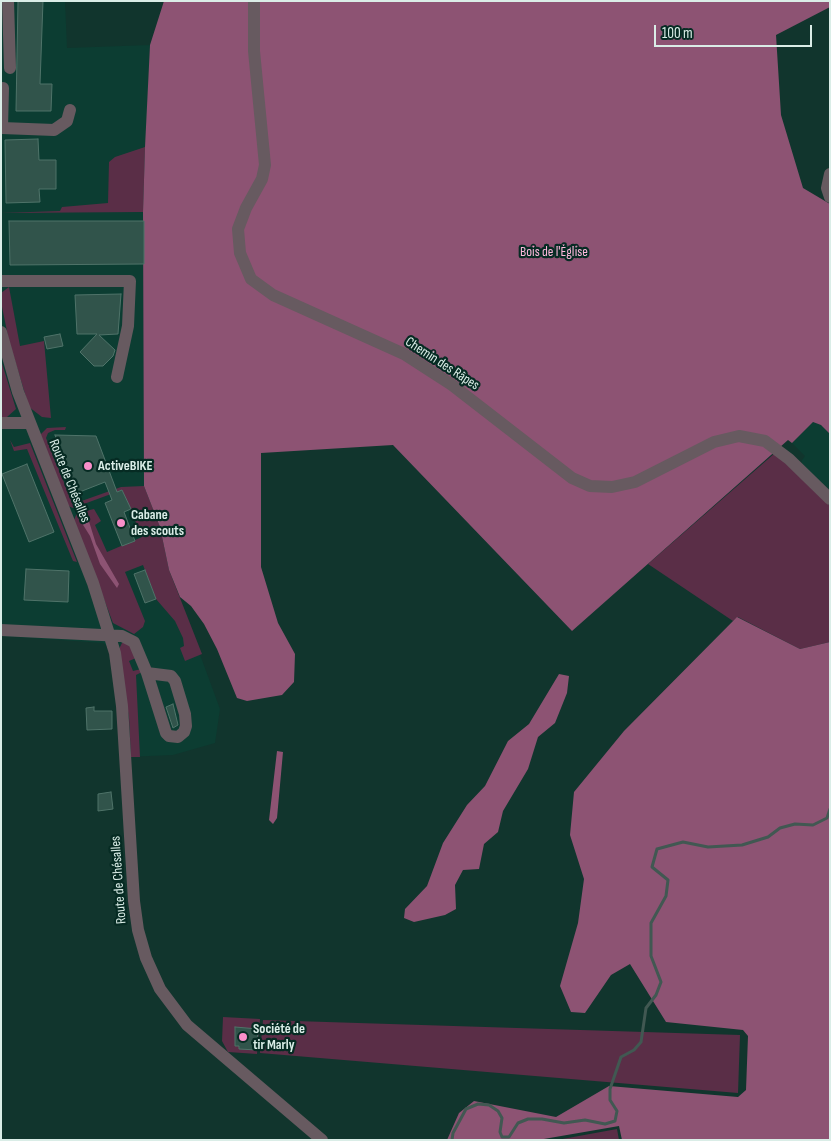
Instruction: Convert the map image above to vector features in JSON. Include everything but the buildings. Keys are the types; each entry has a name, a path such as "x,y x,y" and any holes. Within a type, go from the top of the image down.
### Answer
{"street":[{"path":"8,1 10,68"},
{"name":"Chemin des Râpes","path":"254,1 254,51 265,165 262,179 246,208 238,229 240,253 251,279 273,295 404,354 452,385 572,478 590,486 612,487 635,482 714,442 739,436 765,441 789,459 830,499"},
{"path":"2,88 2,128 54,130 67,120 70,110"},
{"path":"830,174 827,188 830,197"},
{"path":"1,281 130,281 128,326 116,377"},
{"name":"Route de Chésalles","path":"1,332 29,423 93,583 110,635 118,671 122,706 138,930 146,958 160,990 187,1026 322,1140"},
{"path":"1,423 29,423"},
{"path":"1,630 122,636 134,642 147,672 166,733 169,736 178,737 184,732 186,726 185,714 175,681 171,676 147,672"}],"shaded area":[{"path":"1,1 65,1 67,48 150,45 143,212 169,570 220,709 215,743 173,755 126,757 115,653 103,643 1,636"},
{"path":"145,147 143,212 1,213 60,211 62,207 108,203 109,162 115,157"},
{"path":"9,287 20,346 44,341 51,418 42,417 29,407 9,341 1,302 1,293"},
{"path":"1,360 16,409 7,417 1,417"},
{"path":"813,422 821,425 830,434 830,491 802,464 805,456 792,443"},
{"path":"66,427 65,430 55,430 48,433 46,438 72,502 76,503 121,487 144,486 160,527 169,570 202,654 185,661 180,648 184,646 183,638 175,621 156,599 143,565 125,572 145,621 143,627 134,634 113,623 74,520 77,513 94,509 101,521 95,525 107,552 142,537 122,490 73,508 68,506 41,439 41,434 47,428"},
{"path":"10,440 14,447 30,443 77,562 73,561 27,449 14,451"},
{"path":"775,453 830,506 830,642 800,649 738,617 733,621 648,564"},
{"path":"122,643 129,643 136,658 129,661 133,671 141,669 142,672 136,675 140,757 131,757 129,718 119,649"},
{"path":"223,1017 260,1019 257,1054 228,1052 222,1041"},
{"path":"263,1020 740,1035 738,1093 260,1053"},
{"path":"617,1129 619,1140 557,1140"}],"green space":[{"name":"Bois de l'Église","path":"164,1 830,1 830,7 776,35 781,115 803,188 830,204 830,434 821,425 813,422 792,443 788,440 572,631 393,445 261,453 261,567 278,623 295,654 294,682 282,695 247,701 237,698 217,649 204,624 191,606 180,597 169,570 160,527 144,486 143,212 145,147 150,45"},
{"path":"82,515 87,515 96,544 119,584 117,588 100,564 90,536 80,520"},
{"path":"737,617 800,649 830,642 830,1140 622,1140 619,1126 538,1140 447,1140 459,1113 474,1101 556,1117 609,1086 738,1097 746,1090 748,1036 743,1030 666,1022 630,964 611,975 585,1013 571,1012 560,986 578,923 584,879 570,835 574,792 624,731"},
{"path":"559,674 569,676 567,693 555,723 538,737 528,769 503,811 498,832 484,844 479,869 463,870 455,885 456,909 445,915 414,922 404,918 405,909 427,886 443,843 467,805 485,786 508,741 529,724"},
{"path":"277,751 283,752 277,818 273,824 269,820"}],"waterway":[{"path":"452,1140 453,1133 466,1109 478,1104 489,1105 498,1111 502,1118 500,1132 502,1137 509,1137 518,1123 528,1119 542,1119 564,1123 585,1120 605,1124 615,1121 617,1111 610,1100 610,1089 621,1057 634,1050 641,1042 646,1008 656,995 661,982 651,956 651,923 666,896 668,880 652,867 657,849 683,842 708,847 742,845 768,837 780,828 795,824 813,825 827,818 830,809"}],"place":[{"name":"ActiveBIKE","path":"88,466"},
{"name":"Cabane des scouts","path":"121,523"},
{"name":"Société de tir Marly","path":"243,1037"}]}
